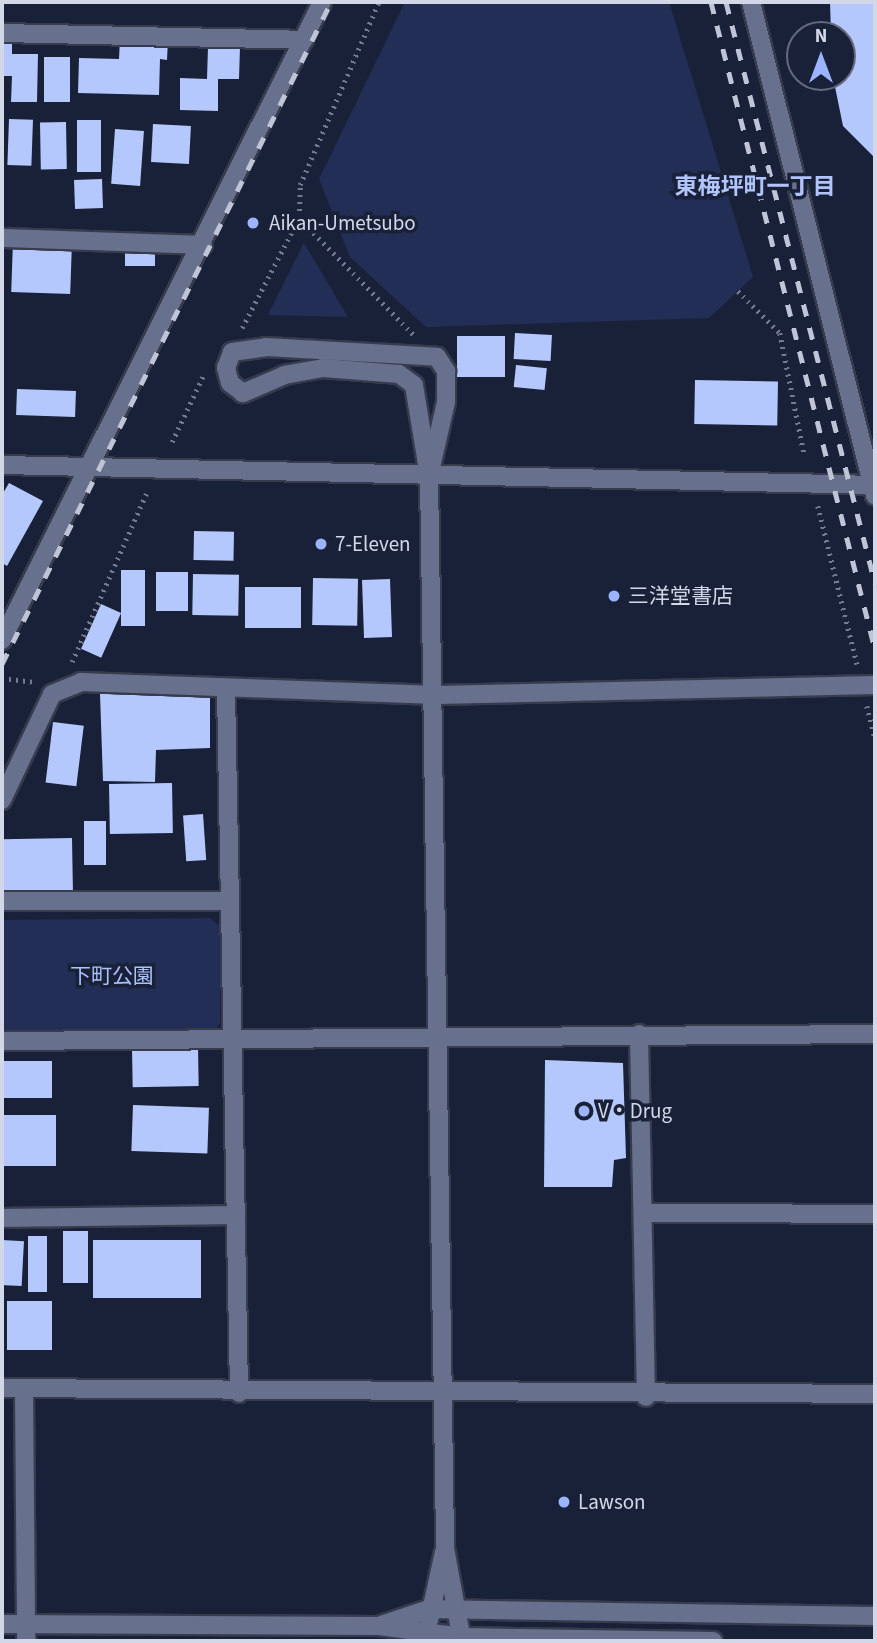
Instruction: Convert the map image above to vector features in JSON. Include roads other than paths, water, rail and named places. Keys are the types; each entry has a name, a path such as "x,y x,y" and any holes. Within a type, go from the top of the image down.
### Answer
{"street":[{"path":"2,640 92,467 322,2"},
{"path":"2,465 874,489 751,2"},
{"path":"2,33 304,40"},
{"path":"2,238 203,245"},
{"path":"429,475 446,402 446,371 437,357 266,346 232,352 226,368 230,383 243,393 285,374 323,368 399,374 414,386 429,475 436,695 445,1548 461,1614 462,1639"},
{"path":"2,800 62,685 436,695 869,686"},
{"path":"226,689 233,1039 233,1215 239,1393"},
{"path":"2,901 230,901"},
{"path":"2,1041 439,1034 875,1034"},
{"path":"639,1034 646,1397"},
{"path":"644,1213 875,1214"},
{"path":"2,1218 233,1215"},
{"path":"2,1388 24,1393 445,1392 646,1397 875,1394"},
{"path":"24,1393 25,1634"},
{"path":"429,1638 429,1609 445,1548"},
{"path":"379,1626 429,1609 461,1614 875,1616"},
{"path":"2,1624 25,1634 379,1626 429,1638 713,1641"}],"railway":[{"path":"2,664 331,2"},
{"path":"711,2 875,649"},
{"path":"726,2 875,583"}],"place":[{"name":"Aikan-Umetsubo","path":"253,223"},
{"name":"7-Eleven","path":"321,544"},
{"name":"三洋堂書店","path":"614,596"},
{"name":"V・Drug","path":"584,1111"},
{"name":"Lawson","path":"564,1502"}],"district":[{"name":"東梅坪町一丁目","path":"755,187"}],"park label":[{"name":"下町公園","path":"112,976"}]}
